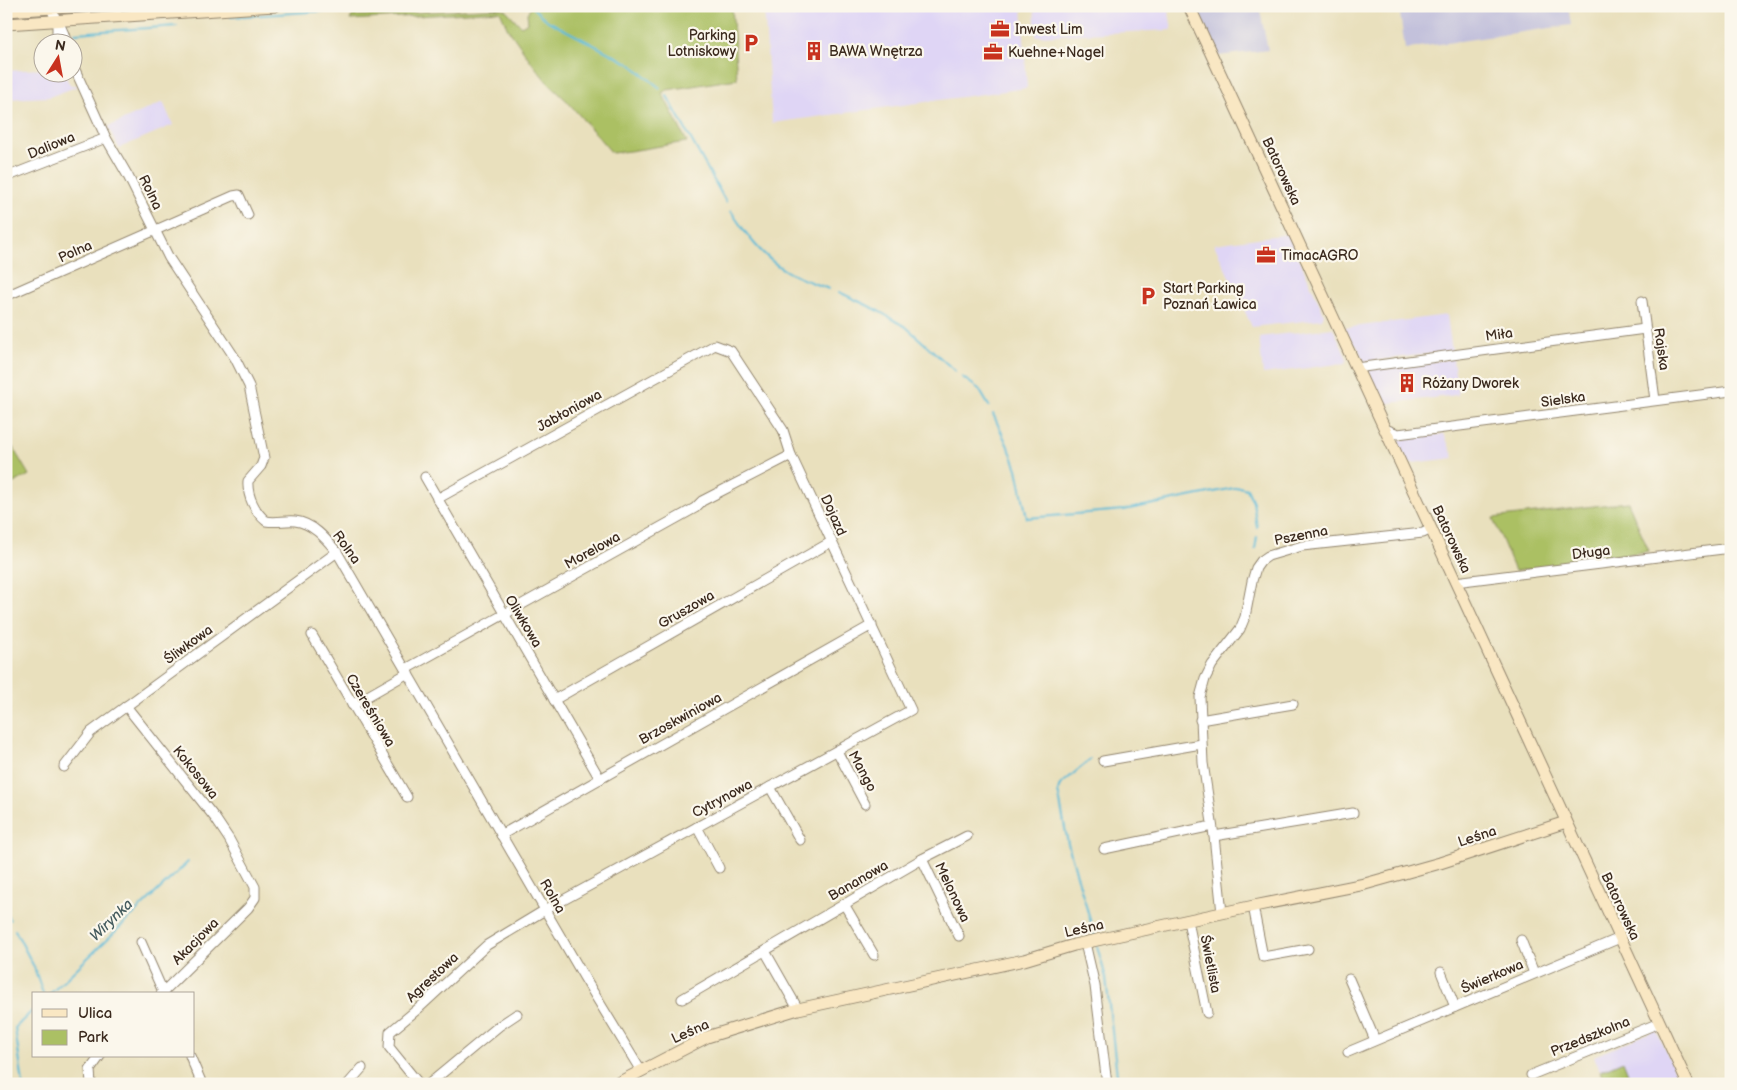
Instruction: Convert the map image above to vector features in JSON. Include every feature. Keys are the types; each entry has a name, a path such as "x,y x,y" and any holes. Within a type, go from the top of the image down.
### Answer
{"street":[{"path":"6,11 86,6"},
{"path":"6,24 275,6"},
{"name":"Batorowska","path":"1188,6 1385,429 1395,439 1431,529 1455,582 1688,1084"},
{"path":"49,7 64,32"},
{"path":"57,21 57,32"},
{"name":"Rolna","path":"81,82 106,138 128,176 169,258 245,376 264,458 248,481 248,492 257,511 266,521 297,522 312,527 324,536 337,552 501,835 641,1071"},
{"name":"Daliowa","path":"6,177 106,138"},
{"name":"Polna","path":"6,296 233,196 239,195 248,215"},
{"name":"Rajska","path":"1642,301 1655,400"},
{"name":"Miła","path":"1356,368 1645,328"},
{"name":"Dojazd","path":"714,345 730,351 782,430 791,455 831,542 911,710"},
{"name":"Jabłoniowa","path":"437,499 714,345"},
{"name":"Sielska","path":"1395,439 1655,400 1731,391"},
{"name":"Morelowa","path":"352,706 407,671 503,615 695,508 702,501 791,455"},
{"name":"Oliwkowa","path":"425,477 503,615 600,779"},
{"name":"Pszenna","path":"1222,913 1214,836 1202,763 1200,697 1205,679 1212,665 1240,629 1252,581 1261,560 1282,551 1302,546 1423,532 1431,529"},
{"name":"Gruszowa","path":"554,700 831,542"},
{"name":"Długa","path":"1455,582 1731,548"},
{"name":"Śliwkowa","path":"64,767 92,732 337,552"},
{"name":"Brzoskwiniowa","path":"501,835 872,625"},
{"name":"Czereśniowa","path":"312,635 407,797"},
{"path":"1200,720 1292,704"},
{"name":"Kokosowa","path":"126,706 215,818 241,859 255,887 255,898 248,908"},
{"name":"Cytrynowa","path":"545,910 911,710"},
{"path":"1103,761 1201,744"},
{"name":"Mango","path":"837,751 865,804"},
{"path":"770,787 800,840"},
{"path":"1214,836 1353,813"},
{"name":"Leśna","path":"616,1084 707,1038 798,1010 1024,960 1084,943 1252,906 1365,884 1440,863 1566,822"},
{"path":"1104,849 1212,826"},
{"path":"697,827 719,868"},
{"name":"Bananowa","path":"682,999 922,858 967,836"},
{"name":"Melonowa","path":"922,858 959,936"},
{"path":"844,904 874,956"},
{"path":"1252,906 1263,957 1308,949"},
{"name":"Akacjowa","path":"163,992 248,908"},
{"name":"Agrestowa","path":"418,1084 389,1047 390,1032 487,945 545,910"},
{"name":"Świetlista","path":"1188,920 1207,1013"},
{"name":"Świerkowa","path":"1348,1052 1620,938"},
{"path":"1521,940 1534,973"},
{"path":"141,942 162,992"},
{"path":"1084,943 1095,986 1107,1084"},
{"path":"765,951 798,1010"},
{"path":"1441,972 1455,1006"},
{"path":"1349,979 1375,1040"},
{"path":"428,1084 499,1026 517,1014"},
{"name":"Przedszkolna","path":"1531,1075 1659,1022"},
{"path":"91,1084 90,1070 99,1058"},
{"path":"191,1058 202,1084"},
{"path":"348,1084 362,1068"}],"shaded area":[{"path":"764,6 1022,6 1027,88 772,123"},
{"path":"1034,6 1140,6 1143,13 1159,6 1168,6 1172,30 1036,36"},
{"path":"1196,6 1259,6 1268,50 1218,56"},
{"path":"1399,6 1568,6 1571,25 1405,49"},
{"path":"32,70 32,82 68,82 72,86 78,86 49,97 6,99 6,71"},
{"path":"163,102 173,125 119,148 108,127"},
{"path":"1288,234 1324,314 1322,319 1252,327 1214,244"},
{"path":"1447,315 1452,351 1363,362 1357,345 1353,345 1345,328"},
{"path":"1333,328 1347,359 1345,363 1263,374 1259,337"},
{"name":"Różany Dworek","path":"1453,359 1458,395 1381,404 1366,370"},
{"path":"1444,434 1454,458 1404,464 1399,440"},
{"path":"1656,1030 1676,1073 1651,1084 1605,1084 1594,1056"}],"green space":[{"path":"532,6 732,6 737,79 667,90 662,93 687,142 612,153 532,63 508,29 500,11 350,20 352,16 499,8 506,10 521,26 528,22 527,13"},
{"path":"6,436 29,475 6,487"},
{"path":"1628,502 1649,551 1515,571 1493,518"},
{"path":"1623,1061 1632,1084 1605,1084 1600,1071"}],"waterway":[{"path":"231,17 400,6"},
{"path":"534,9 548,21 630,64 660,88"},
{"path":"82,33 177,26"},
{"path":"667,96 726,202"},
{"path":"731,211 742,228 769,259 786,271 829,289"},
{"path":"839,292 875,309 906,327 955,371"},
{"path":"962,377 979,389 989,406"},
{"path":"993,414 1017,469 1027,518 1124,510 1239,487 1247,489 1253,502 1257,527"},
{"path":"1255,549 1257,537"},
{"path":"1212,652 1215,649"},
{"path":"1091,759 1060,785 1058,791 1068,844 1095,937"},
{"name":"Wirynka","path":"52,992 188,862"},
{"path":"6,914 10,920"},
{"path":"15,930 34,967 42,992"},
{"path":"1097,946 1106,978 1118,1084"},
{"name":"Wirynka","path":"23,1084 15,1028 32,1011"}],"place":[{"name":"Inwest Lim","path":"1000,29"},
{"name":"Parking Lotniskowy","path":"751,43"},
{"name":"BAWA Wnętrza","path":"814,51"},
{"name":"Kuehne+Nagel","path":"993,52"},
{"name":"TimacAGRO","path":"1266,255"},
{"name":"Start Parking Poznań Ławica","path":"1148,296"},
{"name":"Różany Dworek","path":"1407,383"}]}
